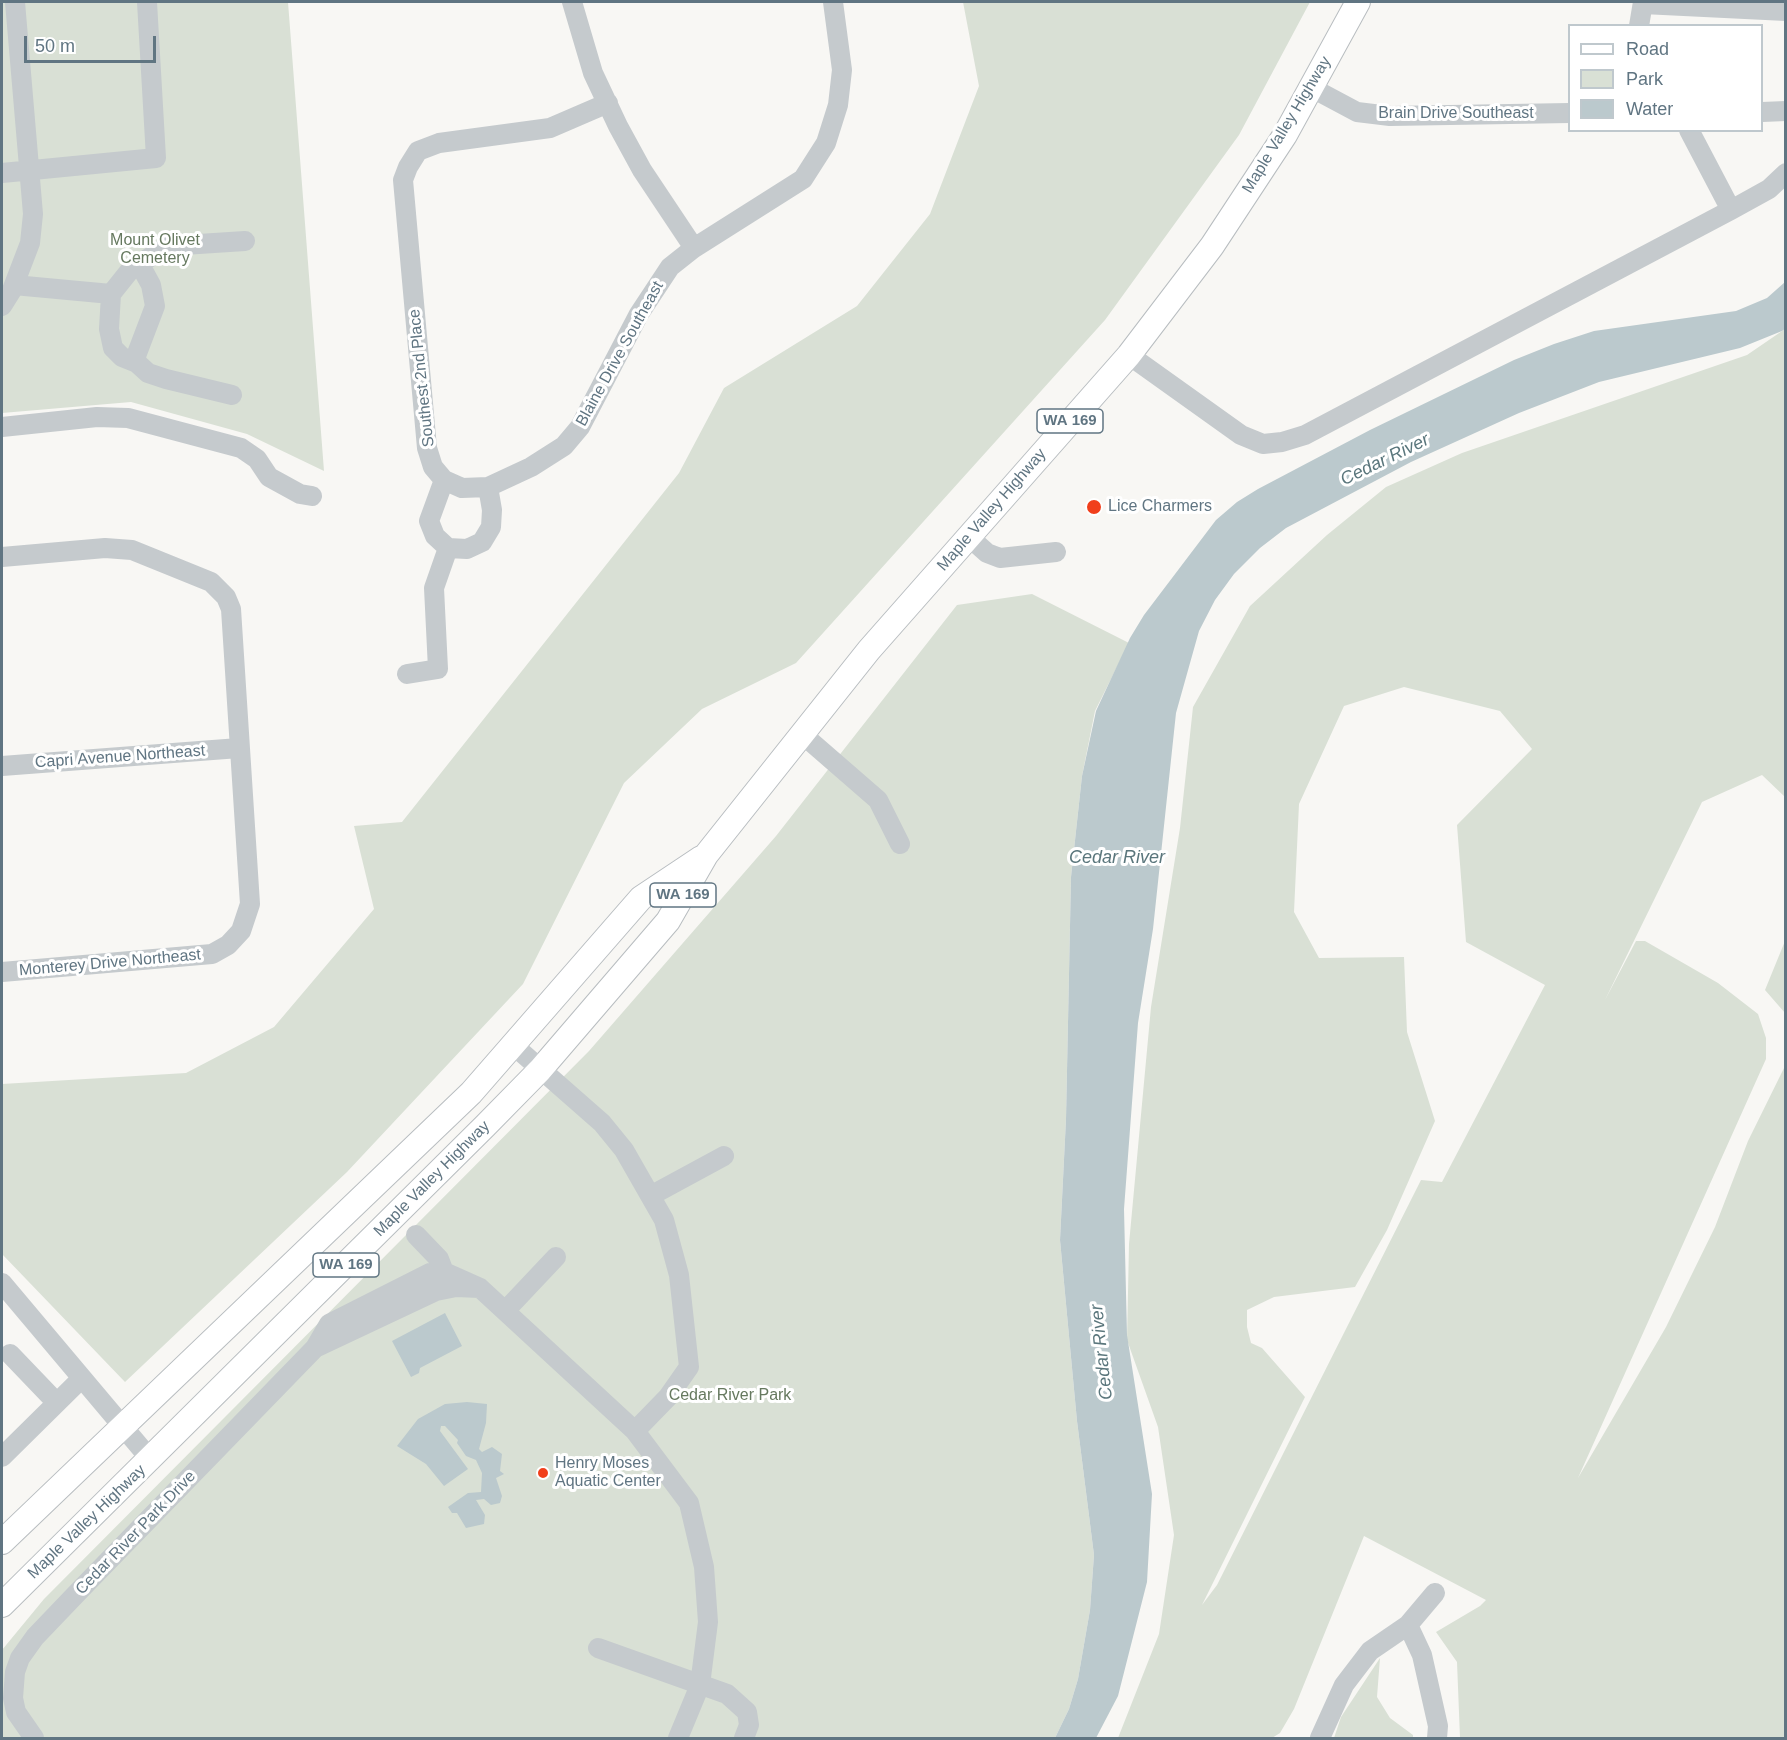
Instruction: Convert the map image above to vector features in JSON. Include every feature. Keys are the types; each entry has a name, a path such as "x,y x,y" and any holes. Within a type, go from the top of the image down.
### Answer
{"main road":[{"name":"Maple Valley Highway","path":"2,1605 151,1460 540,1070 668,921 706,855 869,650 1129,355 1244,200 1312,88 1358,2"},
{"name":"Maple Valley Highway","path":"2,1542 471,1093 641,898 706,855"}],"street":[{"path":"2,306 14,285 30,243 33,214 15,2"},
{"path":"2,173 156,158 147,2"},
{"path":"572,2 590,64 608,104 642,170 694,248"},
{"name":"Blaine Drive Southeast","path":"444,480 462,488 488,487 531,467 564,446 580,427 655,287 670,267 694,248 803,179 826,143 838,105 842,70 833,2"},
{"path":"1639,24 1643,3 1785,11"},
{"name":"Brain Drive Southeast","path":"1312,88 1357,112 1389,116 1568,113"},
{"name":"Southest 2nd Place","path":"444,480 433,467 427,448 403,180 418,151 439,143 550,128 608,104"},
{"path":"1763,112 1785,111"},
{"path":"1690,132 1731,210"},
{"path":"1129,355 1241,435 1263,444 1282,442 1305,435 1731,210 1769,189 1785,173"},
{"path":"232,395 148,373 137,363 122,357 113,348 110,329 111,294 139,263 168,246 245,242"},
{"path":"137,363 136,356 155,306 151,285 139,263"},
{"path":"14,285 111,294"},
{"path":"2,427 97,417 128,418 241,448 257,459 269,477 300,494 312,496"},
{"path":"444,480 429,521 435,536 448,548 467,549 482,542 491,527 492,510 488,487"},
{"path":"968,536 987,553 1000,558 1056,552"},
{"name":"Monterey Drive Northeast","path":"2,557 105,548 132,550 211,582 219,588 231,609 250,904 241,931 228,945 212,954 2,972"},
{"path":"406,674 438,669 434,588 448,548"},
{"path":"802,734 878,800 900,844"},
{"name":"Capri Avenue Northeast","path":"2,766 239,748"},
{"path":"512,1044 602,1123 624,1150 652,1195 664,1220 679,1275 689,1367 668,1396 635,1431"},
{"path":"652,1195 724,1156"},
{"path":"416,1235 439,1259 444,1272 480,1288 635,1431 689,1503 704,1567 708,1622 700,1685 678,1738"},
{"path":"506,1310 556,1257"},
{"name":"Cedar River Park Drive","path":"34,1738 16,1712 13,1698 14,1679 20,1658 71,1599 315,1348 329,1324 430,1273 444,1272"},
{"name":"Cedar River Park Drive","path":"315,1348 436,1291 456,1287 480,1288"},
{"path":"4,1291 82,1377 151,1460"},
{"path":"10,1354 56,1402"},
{"path":"2,1457 82,1377"},
{"path":"1320,1738 1344,1685 1370,1651 1408,1625 1435,1593"},
{"path":"1408,1625 1422,1655 1438,1726 1437,1738"},
{"path":"598,1648 727,1694 747,1712 748,1725 744,1738"}],"green space":[{"name":"Mount Olivet Cemetery","path":"2,2 288,2 324,471 247,434 131,402 2,413"},
{"path":"963,2 1310,2 1239,135 1105,320 796,663 702,709 624,783 523,984 347,1172 125,1382 2,1254 2,1084 186,1073 274,1027 374,909 354,826 402,822 679,473 724,388 857,306 930,214 979,86"},
{"path":"1785,329 1785,797 1762,775 1702,802 1605,1000 1636,941 1645,941 1718,983 1758,1014 1766,1038 1766,1059 1578,1478 1666,1327 1715,1227 1748,1141 1785,1066 1785,1738 1460,1738 1457,1662 1436,1632 1480,1606 1486,1600 1364,1536 1294,1709 1280,1733 1272,1738 1118,1738 1159,1634 1174,1535 1158,1427 1127,1340 1129,1244 1151,1007 1180,828 1193,707 1250,606 1327,535 1386,487 1462,453 1747,355","holes":["1404,687 1500,711 1532,749 1457,825 1466,942 1545,985 1442,1182 1421,1180 1217,1585 1202,1605 1305,1397 1262,1348 1251,1343 1247,1327 1247,1310 1274,1297 1355,1287 1387,1230 1435,1121 1407,1032 1404,957 1319,958 1294,912 1299,804 1344,706"]},
{"name":"Cedar River Park","path":"1032,594 1129,643 1095,711 1082,776 1071,877 1066,1119 1060,1240 1077,1421 1094,1555 1090,1610 1078,1679 1069,1709 1055,1738 2,1738 2,1650 44,1599 589,1051 776,836 957,605"},
{"path":"1785,941 1786,1013 1765,990"},
{"path":"1380,1658 1377,1697 1390,1718 1413,1735 1413,1738 1334,1738 1341,1717"}],"water":[{"name":"Cedar River","path":"1785,282 1785,329 1782,331 1740,348 1599,382 1519,413 1411,462 1286,528 1260,548 1234,574 1215,600 1199,631 1176,713 1153,929 1138,1023 1124,1209 1127,1335 1152,1494 1147,1582 1118,1696 1096,1738 1055,1738 1069,1709 1078,1679 1090,1610 1094,1555 1077,1421 1060,1240 1066,1119 1071,877 1082,776 1096,711 1130,638 1144,615 1216,520 1237,502 1258,489 1370,430 1514,360 1554,344 1594,331 1736,311 1767,298"},
{"path":"445,1313 462,1346 420,1368 419,1373 411,1377 392,1341"},
{"path":"467,1402 487,1404 486,1423 479,1449 482,1452 492,1447 502,1454 500,1471 504,1474 496,1478 502,1496 500,1503 491,1505 484,1499 476,1500 485,1515 484,1524 466,1528 457,1513 452,1513 448,1507 468,1493 481,1492 482,1473 476,1460 466,1456 457,1443 458,1440 445,1426 441,1426 440,1431 468,1469 444,1486 426,1464 397,1446 418,1419 445,1404"}],"place":[{"name":"Lice Charmers","path":"1094,507"},
{"name":"Henry Moses Aquatic Center","path":"543,1473"}]}
